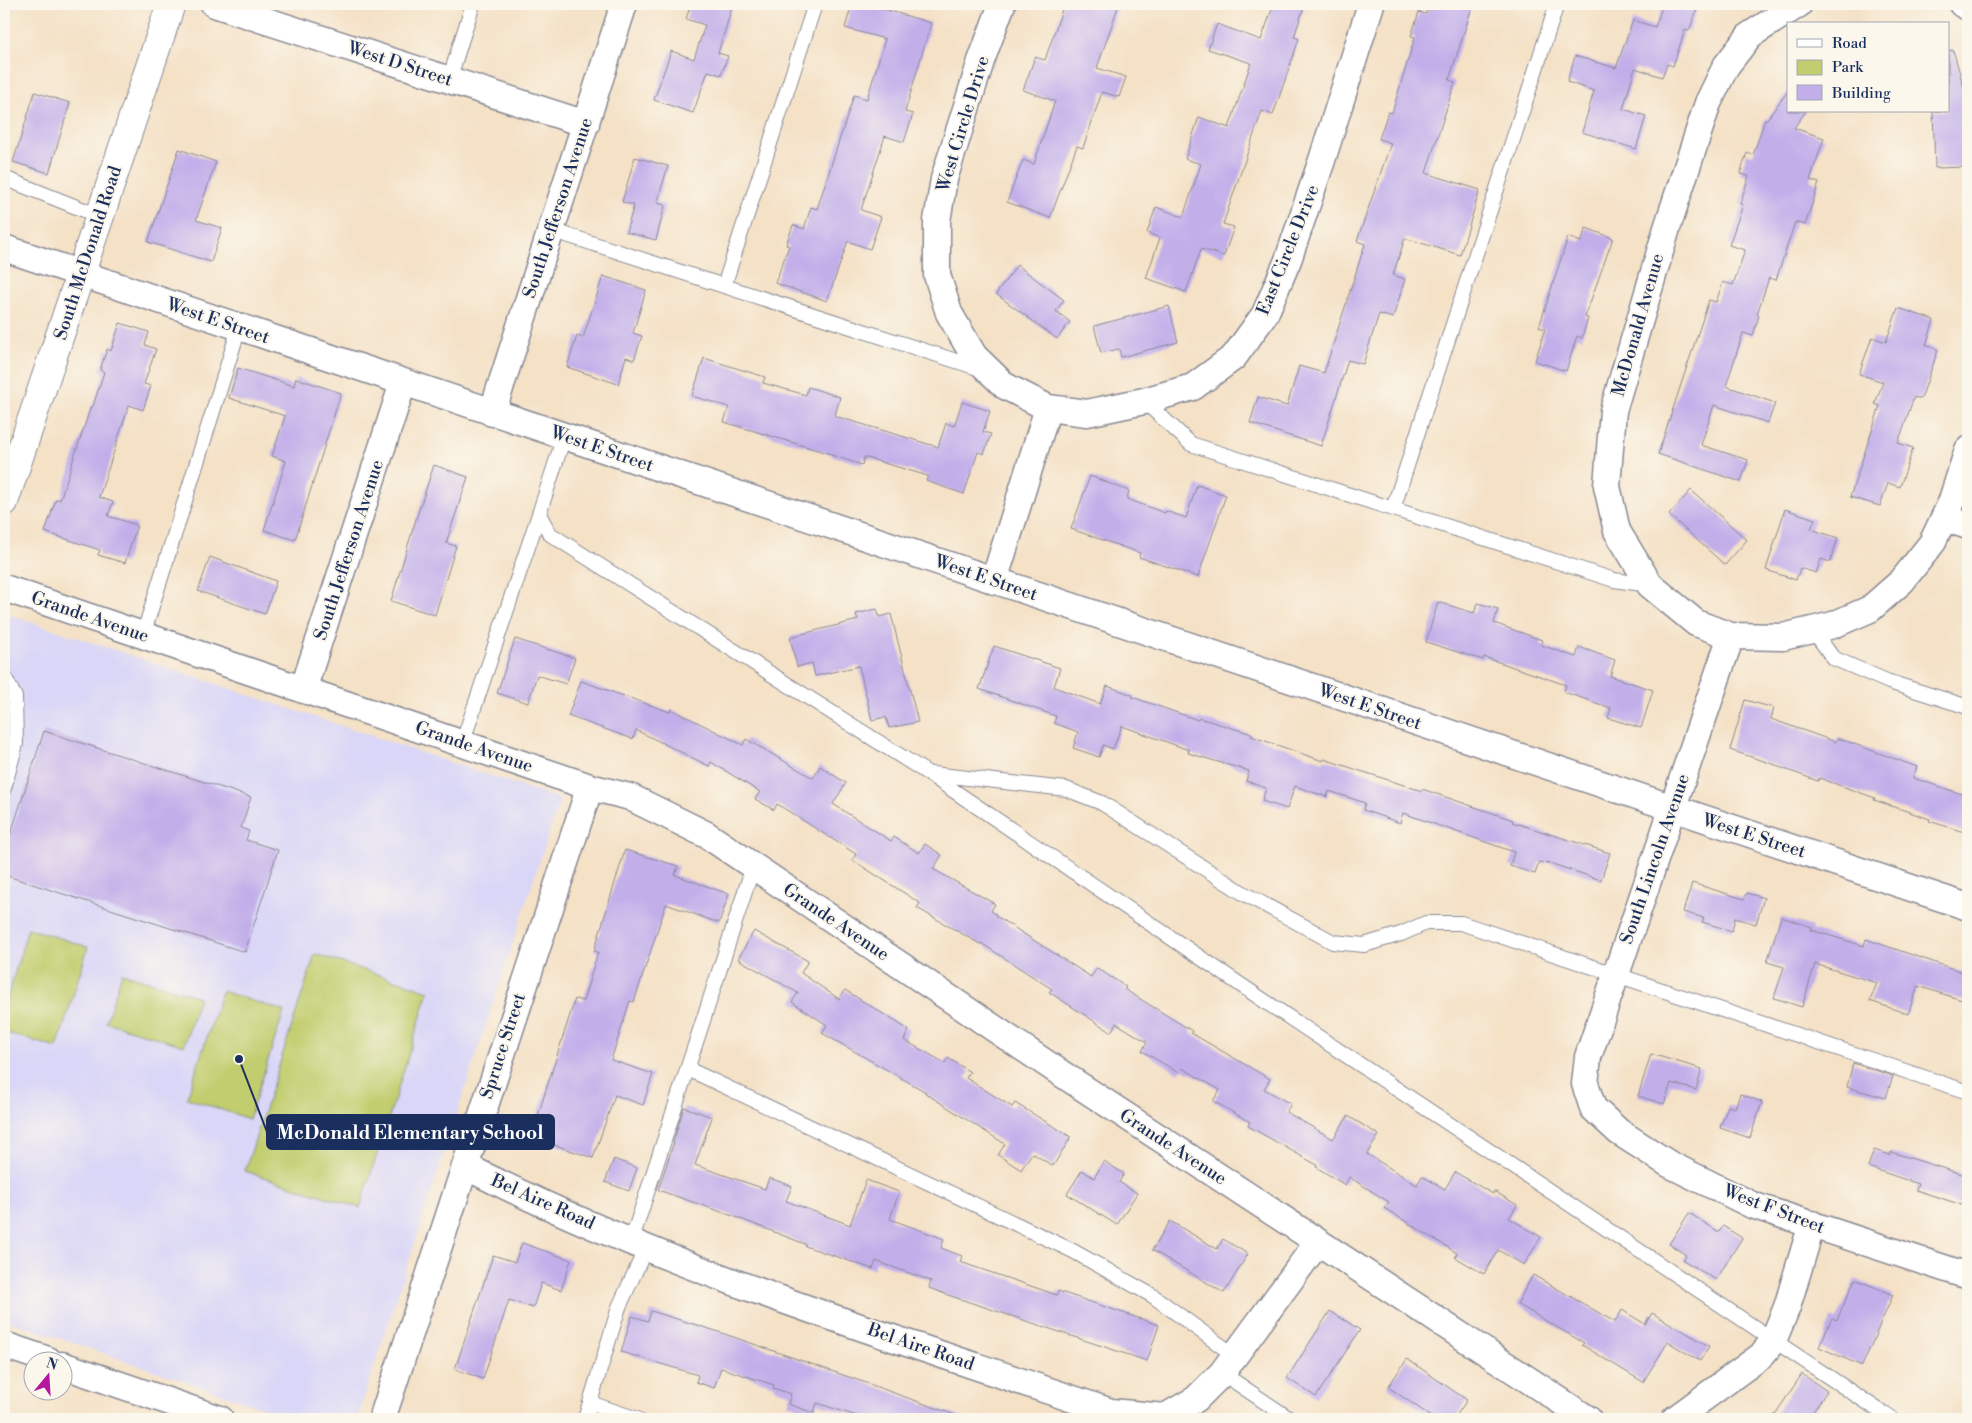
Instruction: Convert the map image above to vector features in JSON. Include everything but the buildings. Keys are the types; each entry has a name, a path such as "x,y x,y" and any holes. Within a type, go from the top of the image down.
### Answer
{"street":[{"name":"South McDonald Road","path":"4,502 171,4"},
{"name":"West D Street","path":"214,4 586,124"},
{"name":"South Jefferson Avenue","path":"492,413 624,4"},
{"name":"West Circle Drive","path":"1002,4 944,179 937,221 937,276 949,313 974,356 1004,386 1048,408"},
{"name":"East Circle Drive","path":"1048,408 1087,413 1144,401 1193,387 1234,357 1265,314 1288,260 1372,4"},
{"name":"McDonald Avenue","path":"1730,636 1696,622 1650,585 1617,531 1607,486 1613,411 1666,228 1708,103 1726,66 1750,35 1799,4"},
{"path":"1962,4 1968,7"},
{"name":"West E Street","path":"4,248 1968,908"},
{"name":"South Jefferson Avenue","path":"303,690 403,383"},
{"path":"994,581 1048,408"},
{"path":"1730,636 1782,637 1833,625 1870,609 1902,580 1932,543 1956,522 1951,503 1968,450"},
{"name":"Grande Avenue","path":"4,588 590,787 630,797 707,835 1056,1070 1588,1419"},
{"name":"South Lincoln Avenue","path":"1585,1084 1588,1057 1730,636"},
{"name":"Spruce Street","path":"382,1419 512,1017 590,787"},
{"name":"West F Street","path":"1585,1084 1593,1108 1619,1132 1668,1164 1752,1205 1968,1276"},
{"name":"Bel Aire Road","path":"465,1166 531,1200 706,1273 1111,1412 1165,1417 1196,1399 1228,1365 1318,1242"},
{"path":"1675,1419 1760,1356 1773,1341 1787,1307 1812,1224"},
{"path":"4,1345 22,1351"},
{"path":"72,1368 220,1419"}],"lane":[{"path":"449,80 474,4"},
{"path":"724,286 815,4"},
{"path":"1393,509 1558,4"},
{"path":"4,178 100,216"},
{"path":"551,230 991,372"},
{"path":"143,635 239,328"},
{"path":"1144,401 1191,444 1614,580 1650,585"},
{"path":"462,744 564,437"},
{"path":"539,514 550,534 929,774 1263,1000 1892,1419"},
{"path":"1813,630 1833,658 1889,682 1968,707"},
{"path":"4,676 15,697 16,744 4,788"},
{"path":"929,774 1066,789 1102,804 1243,893 1332,942 1364,945 1401,934 1426,923 1462,923 1968,1092"},
{"path":"584,1419 638,1245 688,1069 754,867"},
{"path":"688,1069 1072,1251 1153,1296 1290,1419"},
{"path":"590,1403 637,1419"}],"shaded area":[{"path":"4,613 560,799 357,1419 295,1419 4,1319"}],"green space":[{"path":"28,928 88,947 57,1048 4,1032 4,1010"},
{"path":"315,954 429,991 360,1208 245,1171"},
{"path":"122,973 199,997 184,1046 106,1022"},
{"path":"222,991 284,1011 249,1119 187,1098"}],"place":[{"name":"McDonald Elementary School","path":"239,1059"}]}
